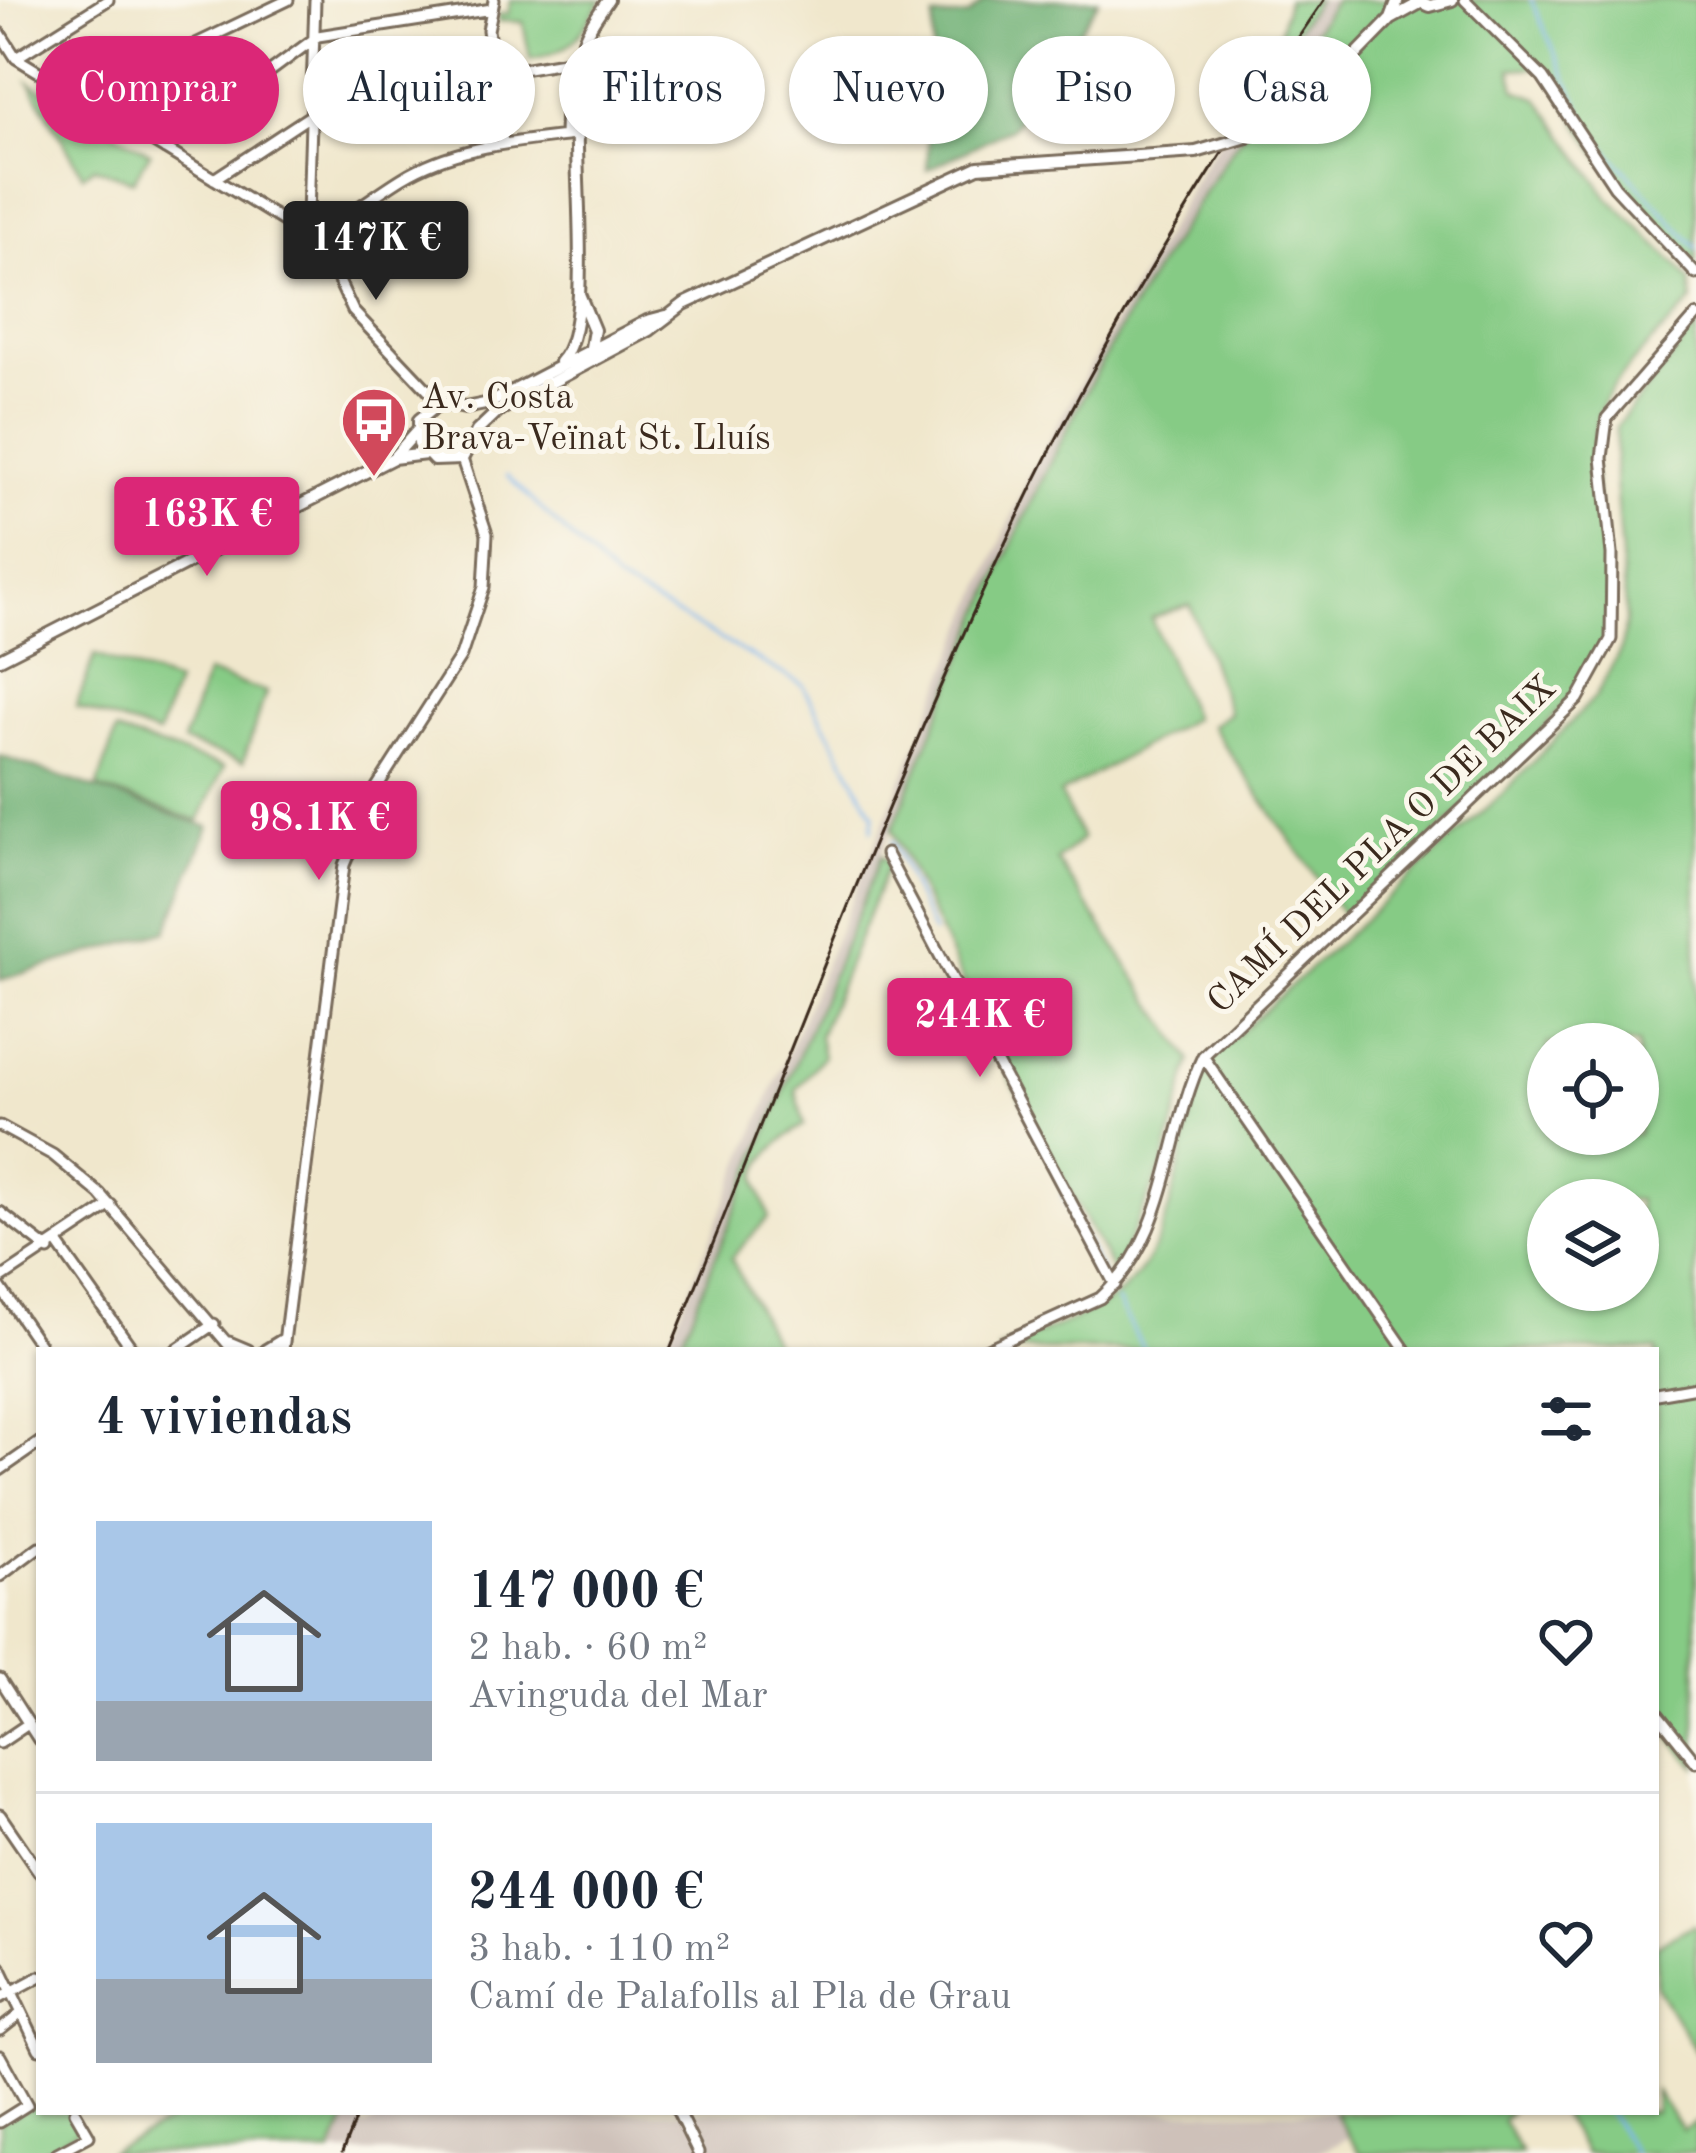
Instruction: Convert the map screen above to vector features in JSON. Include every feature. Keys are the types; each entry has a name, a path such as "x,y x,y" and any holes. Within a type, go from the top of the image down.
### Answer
{"street":[{"path":"16,58 108,0"},
{"path":"213,36 288,0"},
{"path":"316,0 318,36 493,4 489,36"},
{"path":"585,36 608,0"},
{"path":"1391,19 1398,0"},
{"path":"311,144 308,215 353,311 440,403 465,408 490,403 625,332 930,185 978,167 1196,152 1247,137 1354,56 1391,19 1418,2 1441,6 1452,0"},
{"path":"1465,0 1532,65 1615,187 1696,274"},
{"path":"0,32 16,58 36,70"},
{"path":"165,149 303,47"},
{"path":"214,179 303,117"},
{"path":"157,144 316,236"},
{"path":"316,236 404,176 499,144"},
{"path":"554,369 575,338 579,294 570,144"},
{"path":"550,383 587,359 592,349 591,322 579,294"},
{"path":"477,430 498,411 666,316"},
{"name":"CAMÍ DEL PLA O DE BAIX","path":"992,1347 1100,1298 1115,1285 1144,1240 1161,1199 1203,1055 1578,699 1611,638 1612,554 1602,458 1606,418 1696,316"},
{"path":"591,322 610,333 625,332"},
{"path":"592,349 645,332"},
{"path":"575,338 592,349"},
{"path":"418,382 426,411"},
{"path":"393,458 417,431 426,411 440,403"},
{"path":"0,659 393,458 426,454 444,463 462,459 476,442 477,430 465,408"},
{"path":"417,431 426,454"},
{"path":"283,1345 344,866 377,787 461,656 484,587 487,534 462,459"},
{"path":"886,854 1115,1285"},
{"path":"1203,1055 1403,1347"},
{"path":"0,1126 53,1155 111,1204 231,1346"},
{"path":"41,1347 0,1283 111,1204"},
{"path":"0,1212 53,1247 131,1347"},
{"path":"180,1347 214,1324"},
{"path":"1659,1394 1696,1388"},
{"path":"0,1470 36,1445"},
{"path":"0,1576 36,1549"},
{"path":"0,1679 36,1736"},
{"path":"1659,1716 1696,1762"},
{"path":"0,1743 28,1724"},
{"path":"0,1815 36,1868"},
{"path":"0,1966 36,2044"},
{"path":"0,1998 36,1979"},
{"path":"0,2030 19,2015"},
{"path":"0,2056 27,2104 1,2119"},
{"path":"57,2153 89,2136 77,2115"},
{"path":"679,2115 698,2153"}],"shaded area":[{"path":"1317,0 1335,0 1311,36 1292,36"},
{"path":"1217,144 1238,144 1159,262 1065,434 982,608 678,1347 665,1347 1030,473 1205,162"},
{"path":"348,2115 364,2115 360,2125 365,2127 390,2115 1336,2115 1349,2137 1317,2153 332,2153"}],"green space":[{"path":"511,0 602,0 577,36 559,36 559,50 535,58 535,36 526,36 523,22 498,21 499,14 508,14"},
{"path":"985,0 1099,0 1076,36 1012,36 1012,127 988,140 988,36 933,36 934,18 968,16"},
{"path":"1287,0 1317,0 1292,36 1274,36 1280,30"},
{"path":"1335,0 1696,0 1696,263 1631,201 1547,67 1511,69 1516,90 1538,98 1609,198 1677,265 1690,282 1692,301 1626,371 1607,396 1597,420 1595,477 1609,603 1607,630 1594,662 1533,740 1345,918 1211,726 1229,713 1190,605 1151,618 1193,718 1060,794 1082,839 1057,860 1191,1060 1163,1166 1114,1274 1005,1070 892,830 996,581 1083,398 1140,294 1236,144 1371,144 1371,36 1310,36"},
{"path":"65,144 135,144 150,153 133,181 94,167 83,175"},
{"path":"928,144 979,144 927,170"},
{"path":"1696,327 1696,1767 1659,1724 1659,1347 1005,1347 1096,1309 1134,1280 1165,1221 1191,1118 1214,1056 1504,792 1596,696 1621,649 1626,621 1615,480 1616,427"},
{"path":"95,655 176,683 158,735 76,707"},
{"path":"207,673 266,692 243,762 183,742"},
{"path":"116,732 224,767 199,821 97,788"},
{"path":"0,756 209,827 167,931 0,980"},
{"path":"881,856 889,863 819,1036 823,1056 796,1090 804,1125 763,1162 757,1183 769,1217 731,1258 776,1347 678,1347"},
{"path":"1696,1928 1696,2052 1659,1991 1659,1943"},
{"path":"1659,2096 1682,2130 1696,2122 1696,2153 1585,2153 1562,2115 1659,2115"},
{"path":"36,2105 36,2115 71,2115 79,2130 40,2153 0,2153 0,2122"},
{"path":"182,2115 348,2115 332,2153 108,2153"},
{"path":"1336,2115 1507,2115 1502,2121 1521,2153 1359,2153"}],"waterway":[{"path":"1531,0 1591,132 1696,248"},
{"path":"507,476 616,581 803,685 874,815 872,830"},
{"path":"892,841 933,933"},
{"path":"1062,1195 1106,1282"},
{"path":"1117,1301 1142,1347"},
{"path":"1610,2115 1634,2153"}],"railway":[{"path":"671,1347 882,824 1019,514 1161,251 1324,0"},
{"path":"342,2153 357,2115"}],"place":[{"name":"Av. Costa Brava-Veïnat St. Lluís","path":"374,479"}]}
